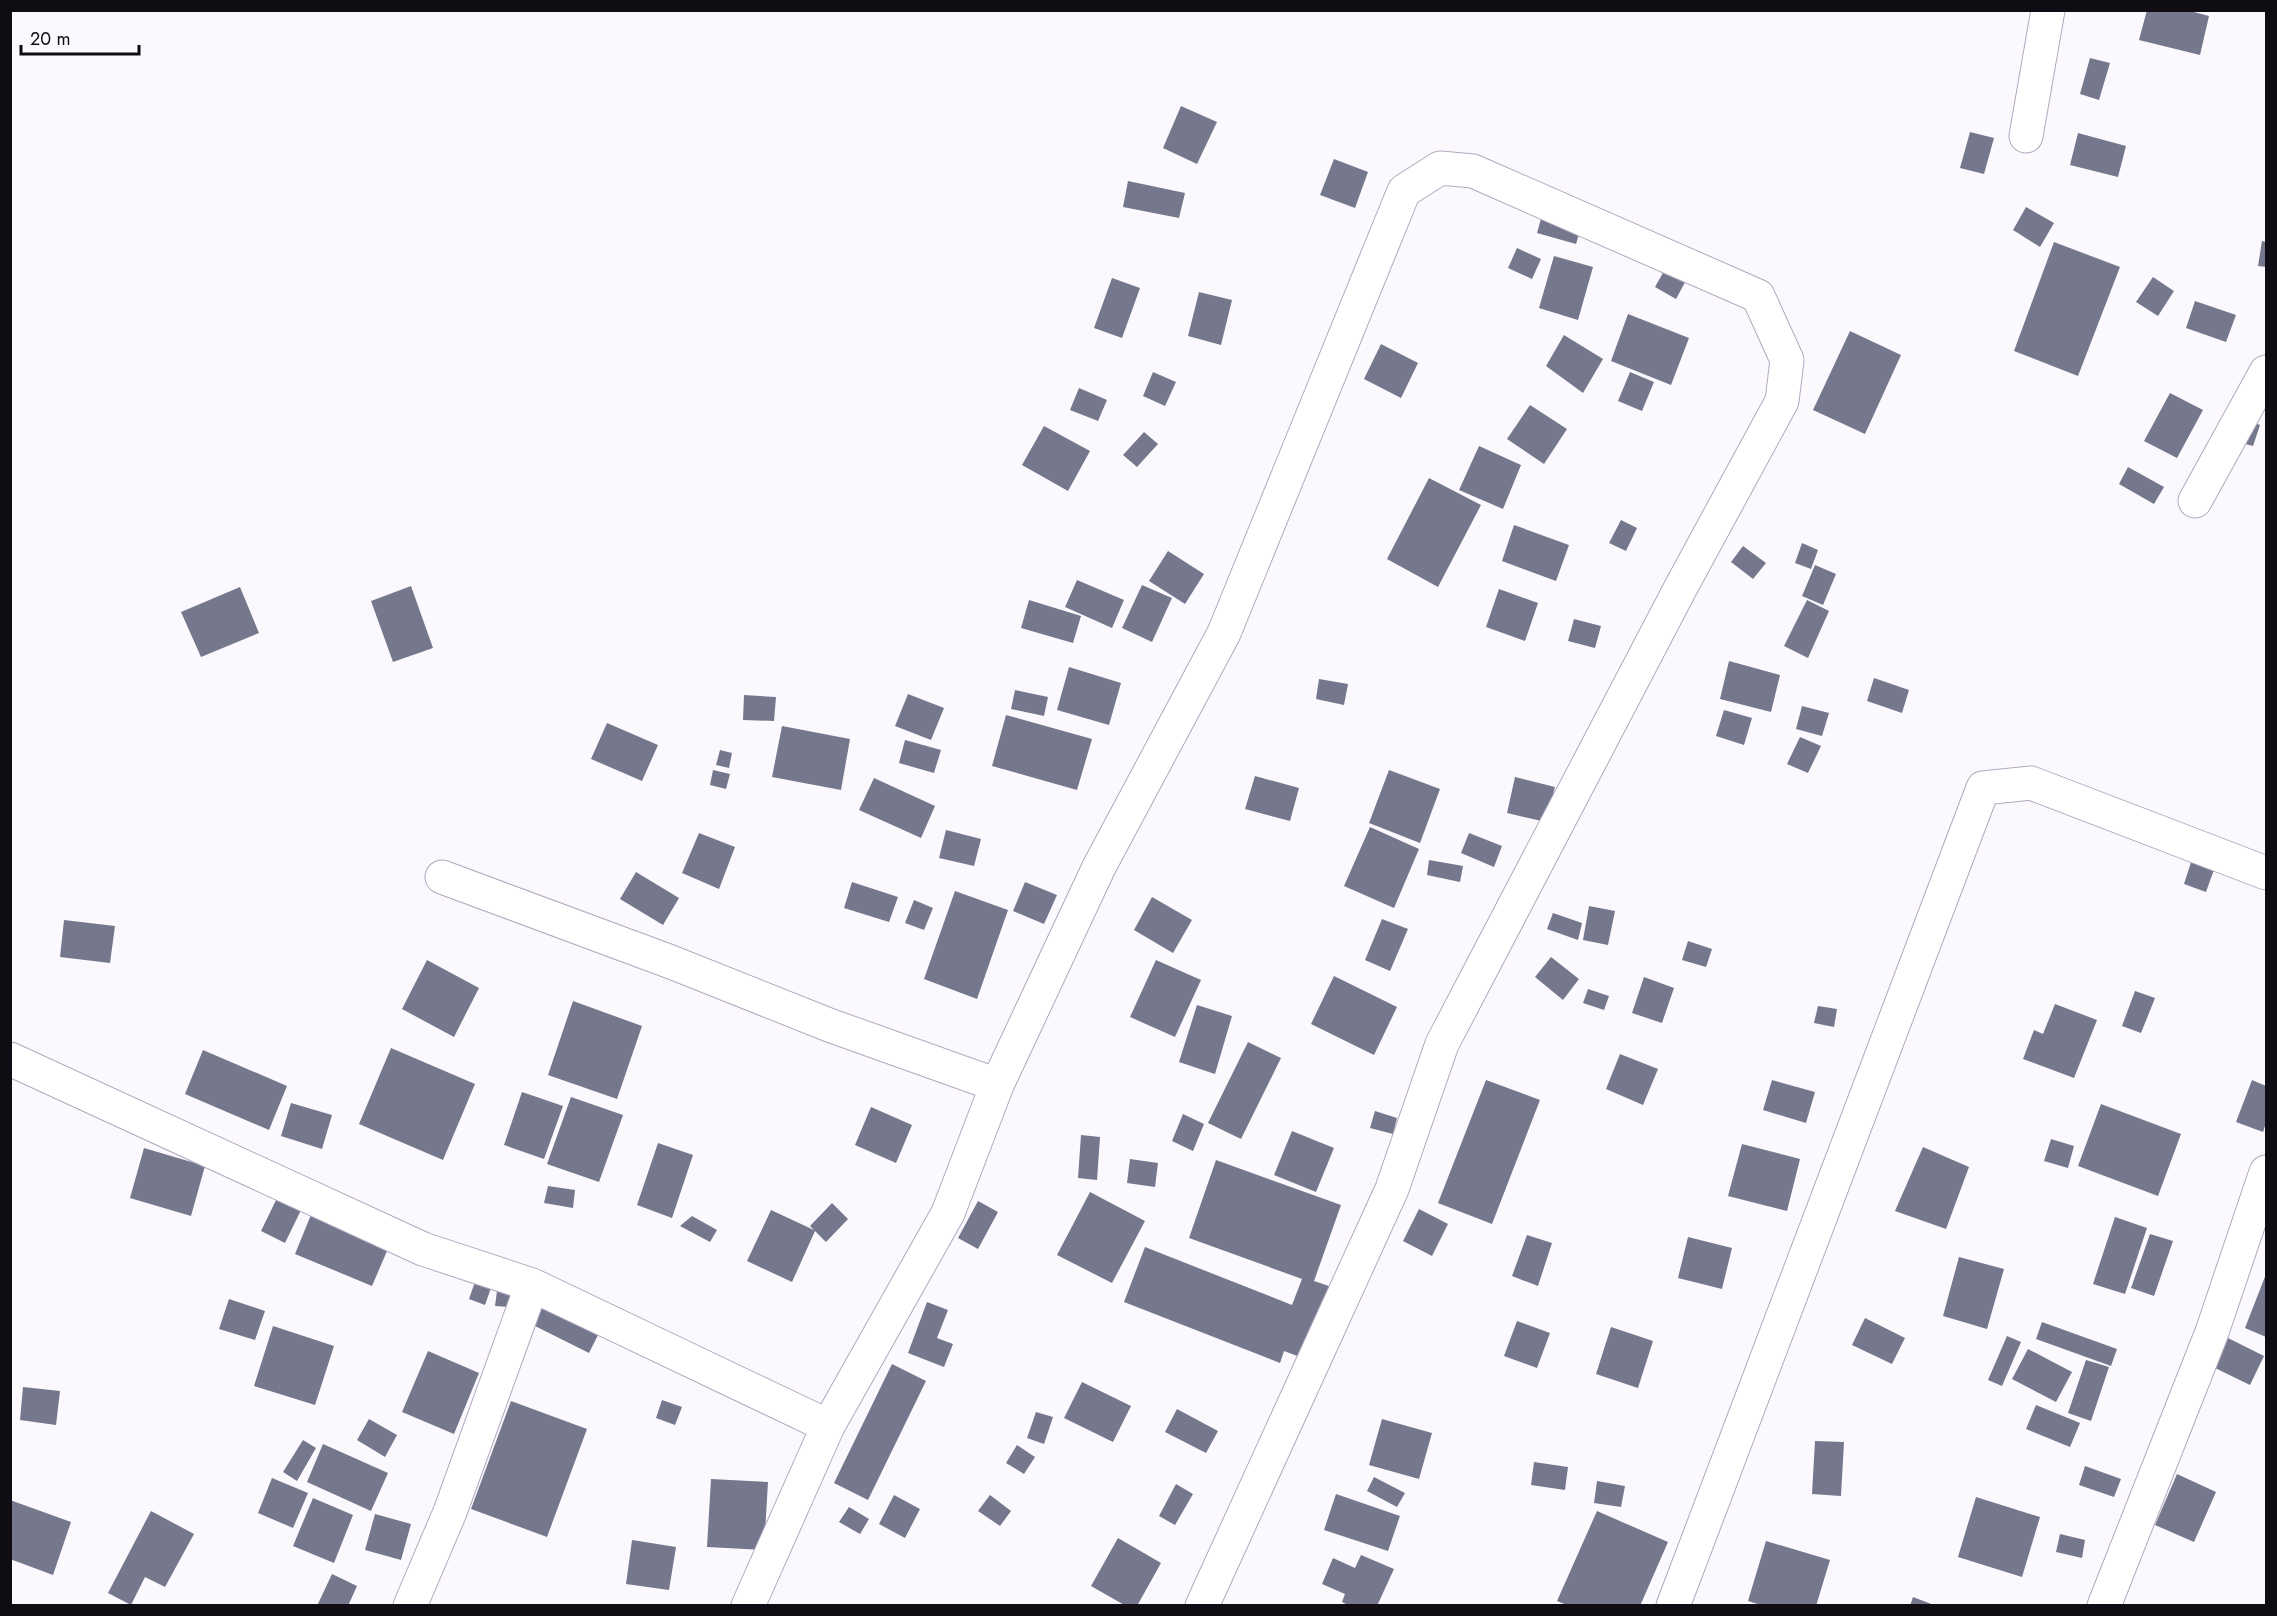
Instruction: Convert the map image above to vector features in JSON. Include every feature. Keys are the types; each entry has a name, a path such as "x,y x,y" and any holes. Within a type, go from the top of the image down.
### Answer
{"street":[{"path":"2026,136 2048,10"},
{"path":"748,1605 828,1426 948,1213 997,1085 1099,867 1224,633 1404,191 1440,168 1473,171 1758,296 1787,360 1782,401 1681,587 1442,1044 1392,1189 1202,1605"},
{"path":"2195,501 2266,372"},
{"path":"1673,1605 1983,788 2031,783 2266,873"},
{"path":"442,877 671,962 829,1026 997,1085"},
{"path":"10,1059 423,1249 532,1285 828,1426"},
{"path":"2104,1605 2212,1332 2253,1255 2266,1172"},
{"path":"410,1605 450,1512 532,1285"}],"building":[{"path":"2147,10 2186,10 2209,16 2200,55 2139,40"},
{"path":"2090,58 2110,63 2099,100 2080,94"},
{"path":"1181,106 1217,122 1197,164 1163,148"},
{"path":"1970,132 1994,138 1984,174 1960,168"},
{"path":"2078,133 2126,146 2118,177 2070,165"},
{"path":"1334,159 1368,172 1355,208 1320,195"},
{"path":"1128,181 1185,193 1179,218 1123,207"},
{"path":"2026,207 2054,223 2040,247 2013,230"},
{"path":"1542,215 1581,227 1576,244 1537,233"},
{"path":"2262,241 2266,242 2266,267 2258,266"},
{"path":"2054,242 2120,267 2078,376 2014,351"},
{"path":"1517,248 1541,259 1532,279 1508,268"},
{"path":"1554,256 1593,267 1578,320 1539,308"},
{"path":"1669,262 1690,273 1676,299 1655,287"},
{"path":"2153,277 2174,291 2158,316 2136,302"},
{"path":"1112,278 1140,288 1122,338 1094,328"},
{"path":"1199,292 1232,300 1221,345 1188,336"},
{"path":"2195,301 2236,315 2226,342 2186,328"},
{"path":"1628,314 1689,338 1671,385 1611,361"},
{"path":"1850,331 1901,355 1865,434 1813,410"},
{"path":"1564,335 1603,359 1583,393 1546,366"},
{"path":"1381,344 1418,363 1401,398 1364,379"},
{"path":"1153,372 1176,382 1165,406 1143,396"},
{"path":"1630,372 1654,382 1642,411 1618,401"},
{"path":"1079,388 1107,400 1098,421 1070,410"},
{"path":"2170,393 2203,410 2177,458 2144,441"},
{"path":"1530,405 1567,429 1544,464 1507,439"},
{"path":"2249,421 2260,425 2253,446 2242,443"},
{"path":"1044,426 1090,451 1068,491 1022,465"},
{"path":"1144,432 1158,444 1137,467 1123,455"},
{"path":"1479,446 1521,465 1503,509 1459,490"},
{"path":"2128,467 2164,487 2154,504 2119,484"},
{"path":"1429,478 1481,505 1438,587 1387,559"},
{"path":"1621,520 1637,528 1626,551 1609,543"},
{"path":"1514,525 1569,545 1556,581 1502,561"},
{"path":"1802,543 1818,550 1811,569 1795,563"},
{"path":"1743,546 1766,563 1753,579 1731,562"},
{"path":"1168,551 1204,574 1185,604 1149,581"},
{"path":"1815,565 1836,574 1823,605 1802,596"},
{"path":"1077,580 1124,600 1112,628 1065,607"},
{"path":"1142,585 1172,598 1152,642 1122,628"},
{"path":"411,586 433,648 393,662 371,601"},
{"path":"240,587 259,633 201,657 181,612"},
{"path":"1499,589 1538,603 1525,641 1486,627"},
{"path":"1029,600 1081,616 1073,643 1021,628"},
{"path":"1807,600 1829,611 1808,658 1784,646"},
{"path":"1574,619 1601,626 1595,648 1568,641"},
{"path":"1729,661 1780,675 1771,712 1720,699"},
{"path":"1069,667 1121,683 1109,725 1057,710"},
{"path":"1874,678 1909,690 1902,713 1867,701"},
{"path":"1319,679 1348,684 1344,705 1316,699"},
{"path":"1015,690 1048,697 1044,716 1011,709"},
{"path":"908,694 944,708 931,740 895,726"},
{"path":"744,695 776,697 774,721 743,720"},
{"path":"1802,706 1829,713 1822,736 1796,729"},
{"path":"1724,710 1752,718 1744,745 1716,736"},
{"path":"1006,715 1092,739 1077,790 992,766"},
{"path":"607,723 658,745 642,781 591,759"},
{"path":"782,726 850,739 841,790 772,777"},
{"path":"1800,737 1821,746 1808,773 1787,764"},
{"path":"905,740 941,750 934,773 899,763"},
{"path":"720,750 732,753 729,768 716,765"},
{"path":"713,770 730,774 726,789 710,785"},
{"path":"1389,770 1440,789 1420,843 1369,823"},
{"path":"1255,776 1299,788 1290,821 1245,809"},
{"path":"1515,777 1555,787 1546,822 1507,813"},
{"path":"874,778 935,806 921,838 859,810"},
{"path":"1370,827 1419,849 1394,908 1344,886"},
{"path":"946,830 981,839 974,866 939,858"},
{"path":"699,833 735,847 719,889 682,873"},
{"path":"1469,833 1502,846 1494,867 1461,853"},
{"path":"2193,856 2216,864 2206,892 2184,884"},
{"path":"1429,860 1463,866 1460,882 1427,875"},
{"path":"636,872 679,898 663,925 620,899"},
{"path":"852,882 898,897 889,922 844,908"},
{"path":"1025,882 1057,895 1044,924 1013,911"},
{"path":"955,891 1008,910 977,999 924,979"},
{"path":"1152,897 1192,920 1173,953 1134,930"},
{"path":"914,900 933,908 924,930 905,923"},
{"path":"1589,906 1615,911 1608,945 1583,940"},
{"path":"1553,913 1582,923 1578,940 1547,929"},
{"path":"1382,919 1408,929 1390,971 1365,960"},
{"path":"64,920 115,926 110,963 60,957"},
{"path":"1688,941 1712,949 1706,967 1682,960"},
{"path":"1551,957 1579,979 1563,1000 1535,977"},
{"path":"427,960 479,988 454,1037 402,1009"},
{"path":"1156,960 1201,980 1175,1037 1130,1017"},
{"path":"1334,976 1397,1007 1374,1055 1311,1024"},
{"path":"1644,977 1674,988 1662,1023 1632,1013"},
{"path":"1588,989 1609,996 1604,1010 1583,1003"},
{"path":"2135,991 2155,998 2141,1033 2122,1026"},
{"path":"573,1001 642,1026 617,1099 548,1075"},
{"path":"2055,1004 2097,1020 2074,1078 2023,1059 2034,1030 2043,1034"},
{"path":"1197,1005 1232,1016 1215,1074 1179,1062"},
{"path":"1818,1006 1837,1009 1834,1027 1814,1023"},
{"path":"1248,1042 1281,1058 1241,1139 1208,1123"},
{"path":"391,1048 475,1084 443,1160 359,1124"},
{"path":"203,1050 287,1086 269,1130 185,1094"},
{"path":"1620,1054 1658,1069 1643,1105 1606,1089"},
{"path":"1486,1080 1540,1100 1492,1224 1438,1203"},
{"path":"1772,1080 1815,1092 1806,1123 1763,1110"},
{"path":"2252,1080 2266,1086 2266,1123 2263,1132 2236,1122"},
{"path":"522,1092 563,1106 544,1159 504,1145"},
{"path":"571,1097 623,1115 599,1182 547,1164"},
{"path":"291,1103 332,1115 322,1149 281,1136"},
{"path":"2101,1104 2181,1134 2158,1196 2078,1166"},
{"path":"871,1107 912,1125 896,1163 855,1145"},
{"path":"1375,1111 1397,1118 1393,1134 1370,1128"},
{"path":"1183,1114 1204,1124 1193,1151 1172,1141"},
{"path":"1292,1131 1334,1148 1316,1192 1274,1175"},
{"path":"1081,1135 1100,1137 1097,1180 1078,1178"},
{"path":"2051,1139 2074,1146 2068,1168 2044,1161"},
{"path":"658,1143 693,1155 672,1218 637,1205"},
{"path":"1742,1144 1800,1159 1787,1211 1728,1196"},
{"path":"1923,1147 1969,1167 1946,1229 1895,1211"},
{"path":"144,1148 205,1166 191,1216 130,1198"},
{"path":"1130,1159 1158,1163 1155,1187 1127,1183"},
{"path":"1216,1160 1341,1205 1314,1281 1335,1288 1308,1360 1284,1351 1280,1363 1124,1302 1145,1247 1292,1305 1302,1279 1189,1238"},
{"path":"548,1186 575,1190 573,1208 544,1203"},
{"path":"1090,1192 1145,1221 1112,1283 1057,1255"},
{"path":"278,1196 302,1208 285,1243 261,1231"},
{"path":"978,1201 998,1212 978,1249 958,1238"},
{"path":"832,1203 848,1219 826,1242 815,1231 792,1282 747,1261 771,1210 814,1230 810,1226"},
{"path":"315,1205 393,1237 372,1286 295,1254"},
{"path":"1419,1209 1448,1224 1432,1256 1403,1241"},
{"path":"692,1216 717,1230 710,1242 680,1226"},
{"path":"2115,1217 2147,1228 2125,1294 2093,1284"},
{"path":"2150,1234 2173,1241 2154,1296 2131,1288"},
{"path":"1527,1235 1552,1243 1538,1286 1512,1276"},
{"path":"1688,1237 1732,1248 1722,1289 1678,1278"},
{"path":"1959,1257 2004,1269 1987,1329 1943,1316"},
{"path":"2266,1274 2266,1337 2245,1328"},
{"path":"476,1279 492,1285 485,1305 469,1299"},
{"path":"497,1291 511,1293 509,1307 495,1306"},
{"path":"537,1298 601,1329 589,1353 525,1321"},
{"path":"229,1299 265,1311 255,1340 219,1329"},
{"path":"927,1302 948,1310 937,1338 953,1344 944,1367 908,1353"},
{"path":"1865,1318 1905,1338 1892,1364 1852,1345"},
{"path":"1517,1321 1550,1333 1537,1368 1504,1356"},
{"path":"2042,1322 2117,1349 2111,1366 2036,1339"},
{"path":"273,1326 334,1346 315,1405 254,1386"},
{"path":"1611,1327 1653,1341 1638,1388 1596,1374"},
{"path":"2007,1336 2021,1342 2002,1386 1988,1380"},
{"path":"2228,1338 2264,1356 2250,1385 2213,1367"},
{"path":"2028,1349 2072,1372 2056,1402 2012,1379"},
{"path":"428,1351 479,1373 454,1434 402,1412"},
{"path":"2086,1360 2109,1367 2091,1421 2068,1413"},
{"path":"892,1364 926,1381 868,1500 834,1483"},
{"path":"1082,1382 1131,1406 1113,1442 1064,1418"},
{"path":"23,1387 60,1391 56,1425 20,1420"},
{"path":"662,1400 682,1407 675,1425 656,1418"},
{"path":"511,1401 587,1429 547,1537 471,1509"},
{"path":"2036,1405 2080,1423 2070,1447 2026,1429"},
{"path":"1177,1409 1218,1431 1206,1453 1165,1432"},
{"path":"1036,1412 1053,1417 1044,1444 1027,1438"},
{"path":"369,1419 397,1435 385,1457 357,1440"},
{"path":"1382,1419 1432,1433 1419,1479 1369,1465"},
{"path":"303,1440 316,1448 297,1481 283,1472"},
{"path":"1815,1441 1844,1442 1841,1496 1812,1494"},
{"path":"323,1444 388,1473 371,1511 307,1482"},
{"path":"1017,1445 1035,1457 1024,1474 1006,1463"},
{"path":"1534,1462 1568,1467 1565,1490 1531,1485"},
{"path":"2085,1466 2121,1479 2114,1497 2079,1485"},
{"path":"2177,1474 2216,1492 2194,1542 2155,1525"},
{"path":"1374,1477 1405,1493 1397,1507 1367,1491"},
{"path":"272,1478 308,1493 293,1528 258,1513"},
{"path":"711,1479 768,1482 764,1550 707,1547"},
{"path":"1597,1481 1625,1486 1621,1507 1594,1503"},
{"path":"1176,1484 1193,1494 1175,1525 1159,1516"},
{"path":"1336,1494 1400,1516 1388,1551 1324,1530"},
{"path":"894,1495 920,1509 905,1538 879,1524"},
{"path":"990,1495 1011,1511 1000,1526 978,1511"},
{"path":"1976,1497 2040,1517 2022,1577 1958,1557"},
{"path":"313,1498 353,1515 334,1563 293,1546"},
{"path":"10,1500 71,1522 53,1575 10,1559"},
{"path":"849,1507 869,1519 860,1534 839,1522"},
{"path":"151,1511 194,1534 165,1587 145,1577 131,1605 108,1593"},
{"path":"1597,1511 1668,1542 1640,1606 1569,1606 1557,1601"},
{"path":"375,1514 411,1524 401,1560 365,1550"},
{"path":"2060,1534 2085,1540 2082,1558 2056,1552"},
{"path":"1118,1538 1161,1563 1137,1606 1126,1606 1091,1586"},
{"path":"632,1540 676,1547 669,1590 626,1584"},
{"path":"1766,1541 1830,1560 1816,1606 1764,1606 1748,1601"},
{"path":"1361,1555 1394,1569 1377,1606 1350,1606 1342,1602 1345,1594 1322,1584 1333,1558 1355,1568"},
{"path":"332,1574 357,1586 348,1606 317,1606"},
{"path":"1913,1597 1934,1605 1934,1606 1910,1606"}]}
